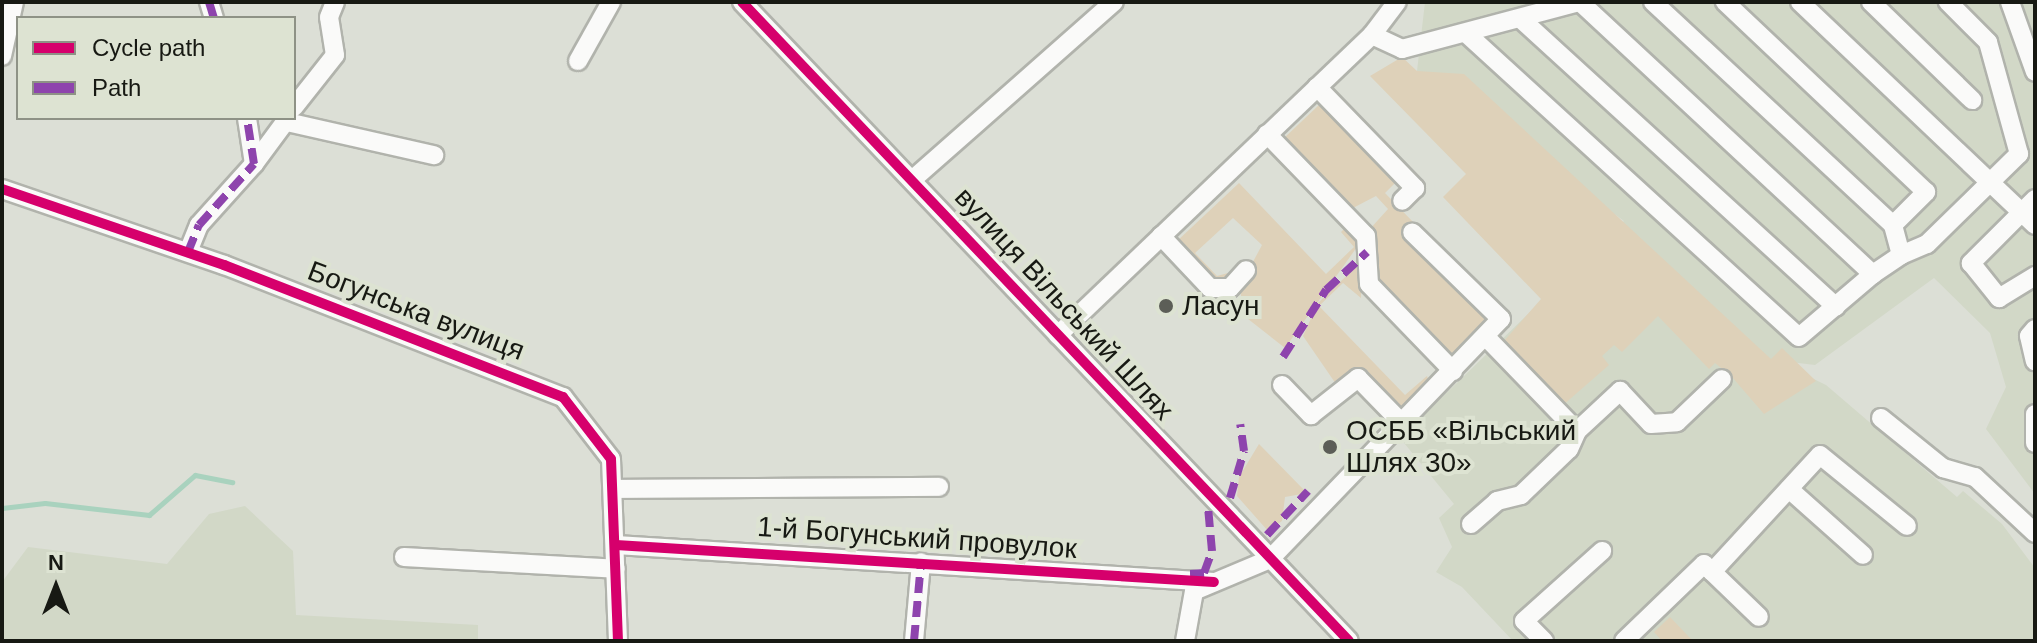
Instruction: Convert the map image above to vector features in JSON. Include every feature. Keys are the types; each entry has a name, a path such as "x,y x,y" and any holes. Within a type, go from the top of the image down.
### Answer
{"street":[{"path":"2,56 14,2"},
{"path":"296,108 335,55 329,17 335,2"},
{"path":"578,61 611,2"},
{"name":"вулиця Вільський Шлях","path":"742,2 1349,641"},
{"path":"912,180 1114,2"},
{"path":"1372,35 1402,49 1522,20 1577,2 1873,274"},
{"path":"1653,2 1893,225 1901,255"},
{"path":"1725,2 1926,192 1893,225"},
{"path":"1800,2 1994,186 2031,212 1971,263 1999,298 2035,276"},
{"path":"1871,2 1972,100"},
{"path":"1467,34 1784,328 1799,337 1873,274 1901,255 1927,244 1994,186 2019,154 2017,127 1988,42 1948,2"},
{"path":"2010,2 2035,72"},
{"path":"1058,335 1372,35 1394,7"},
{"path":"1522,20 1836,307"},
{"path":"1317,87 1415,188 1402,201"},
{"path":"296,118 434,155"},
{"path":"247,120 254,164"},
{"path":"188,252 199,225 254,164 287,120"},
{"path":"1267,134 1366,236 1369,284 1453,371"},
{"name":"Богунська вулиця","path":"2,189 188,252 551,390 603,441 614,489 618,641"},
{"path":"1185,641 1190,598 1214,582 1270,559 1400,421 1487,338 1501,319 1412,232"},
{"path":"1161,236 1210,288 1230,288 1246,270"},
{"path":"2035,329 2029,336 2035,361"},
{"path":"1487,338 1577,431"},
{"path":"1282,385 1311,415 1358,378 1400,421"},
{"path":"1471,524 1497,501 1521,495 1577,431 1620,391 1651,424 1677,422 1722,379"},
{"path":"2035,414 2035,443"},
{"path":"1881,418 1943,468 1975,477 2035,533"},
{"path":"1712,572 1820,455 1907,526"},
{"path":"614,489 939,487"},
{"path":"1789,489 1863,555"},
{"name":"1-й Богунський провулок","path":"616,545 1214,582"},
{"path":"1544,641 1524,621 1602,551"},
{"path":"404,557 616,569"},
{"path":"914,641 921,562"},
{"path":"1624,641 1704,564 1759,617"}],"shaded area":[{"path":"1425,2 2035,2 2035,494 1986,429 2006,387 1990,333 1934,278 1815,365 1775,360 1826,385 1957,497 1963,491 2002,524 2035,568 2035,641 1513,641 1462,587 1436,572 1452,547 1439,518 1454,504 1400,438 1624,221 1417,71"},
{"path":"1402,57 1417,71 1464,74 1771,359 1782,348 1816,381 1764,414 1732,377 1715,363 1709,369 1658,316 1622,352 1614,345 1602,356 1609,365 1562,406 1504,341 1541,299 1443,197 1466,174 1370,76"},
{"path":"1320,104 1396,182 1385,193 1414,223 1404,235 1490,319 1449,360 1376,288 1369,230 1388,209 1376,196 1351,209 1282,140"},
{"path":"1239,183 1326,274 1354,247 1341,232 1348,225 1362,240 1285,348 1243,315 1240,286 1262,245 1233,218 1195,253 1217,276 1228,273 1227,280 1211,282 1176,242"},
{"path":"1362,261 1361,298 1343,283 1319,306 1405,395 1427,376 1430,384 1400,412 1357,369 1336,384 1303,336 1318,303"},
{"path":"1259,444 1307,493 1285,497 1282,521 1268,531 1237,496 1239,477"},
{"path":"245,506 293,551 296,615 478,625 478,641 2,641 2,582 28,547 167,564 209,514"},
{"path":"1670,617 1691,639 1662,641 1654,632"}],"waterway":[{"path":"2,508 45,503 149,515 195,475 232,482"}],"marked path":[{"path":"209,2 213,16"},
{"path":"188,252 199,225 254,164 247,120"},
{"path":"1283,357 1326,290 1367,252"},
{"path":"1230,498 1244,451 1240,424"},
{"path":"1267,535 1308,491"},
{"path":"1190,574 1204,573 1212,551 1208,507"},
{"path":"914,641 921,562"}],"cycle path":[{"path":"742,2 1349,641"},
{"path":"2,189 224,265 563,397 611,459 618,641"},
{"path":"616,545 1214,582"}],"place":[{"name":"Ласун","path":"1166,306"},
{"name":"ОСББ «Вільський Шлях 30»","path":"1330,447"}]}
